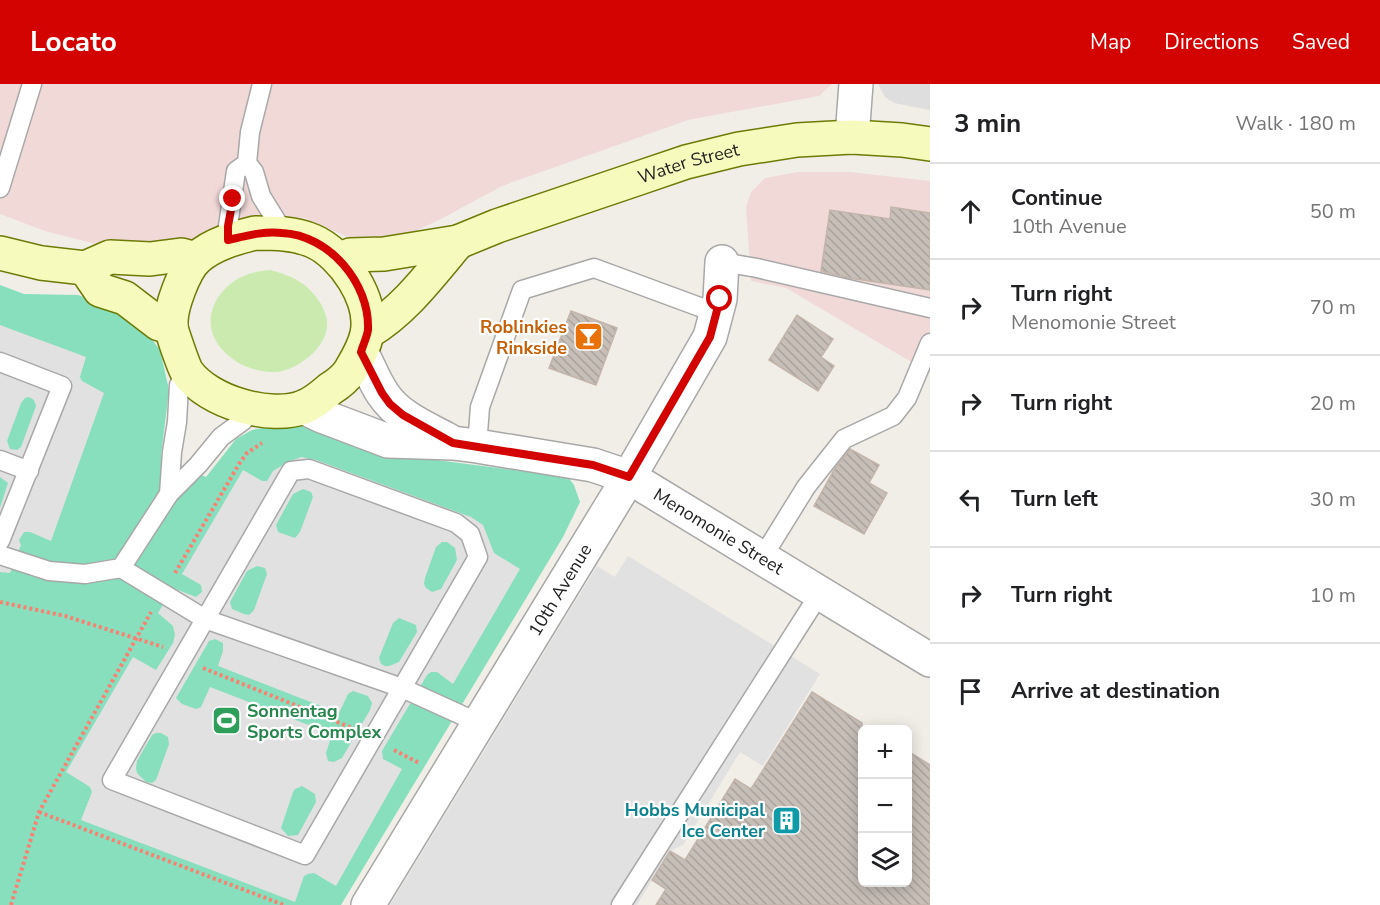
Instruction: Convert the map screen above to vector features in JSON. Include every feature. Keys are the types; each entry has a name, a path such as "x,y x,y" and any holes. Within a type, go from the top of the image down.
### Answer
{"main road":[{"name":"Water Street","path":"340,260 350,255 384,254 458,242 497,226 686,162 739,149 797,140 852,137 930,144"},
{"path":"284,232 314,242 340,260 357,283 366,309 364,342 346,378 321,397 303,407 271,411 248,409 224,400 205,388 187,372 171,326 177,293 196,259 228,240 255,233 284,232"},
{"name":"Water Street","path":"364,342 428,278 458,242"},
{"path":"0,253 41,263 85,268 110,257 150,259 181,255 196,259"},
{"path":"85,268 100,290 125,298 159,324 171,326"}],"street":[{"path":"852,137 856,84"},
{"name":"10th Avenue","path":"369,905 629,477 710,337 720,299 722,262"},
{"name":"Menomonie Street","path":"364,342 382,393 390,404 403,415 465,444"},
{"name":"Menomonie Street","path":"303,407 388,441 465,444 593,465 629,477 930,660"}],"lane":[{"path":"0,188 32,84"},
{"path":"262,84 250,132 247,163 254,172 261,196 284,232"},
{"path":"228,240 236,171 247,163"},
{"path":"722,262 930,308"},
{"path":"465,444 522,290 594,268 717,313"},
{"path":"762,558 806,487 844,439 893,416 907,398 930,343"},
{"path":"0,362 62,386 0,541"},
{"path":"169,494 177,422 178,385 187,372"},
{"path":"121,568 169,494 198,465 221,437 244,420 248,409"},
{"path":"0,460 29,471"},
{"path":"309,469 456,523 470,534 478,556 402,688 305,855 112,780 291,471 309,469"},
{"path":"0,555 49,571 84,574 121,568 205,619 402,688 479,723"},
{"path":"621,905 819,593"}],"path":[{"path":"170,581 239,464 247,453 262,443"},
{"path":"0,602 65,616 166,649"},
{"path":"11,905 39,812 153,609"},
{"path":"194,664 358,730"},
{"path":"386,746 426,766"},
{"path":"39,812 284,905"}],"shaded area":[{"path":"0,84 832,84 819,96 688,120 502,186 400,238 357,241 305,218 257,220 208,238 176,244 112,248 45,231 0,214"},
{"path":"878,84 930,84 930,110 894,103 885,97"},
{"path":"798,172 850,172 930,181 930,373 786,288 751,281 746,207 751,192 765,178"},
{"path":"0,325 86,357 80,377 82,381 104,393 51,541 30,532 24,532 19,540 21,545 10,573 0,572 0,508 8,483 0,477","holes":["29,397 34,400 36,406 21,447 17,450 10,449 7,441 21,403"]},
{"path":"301,457 316,460 471,517 483,525 494,553 520,569 453,684 437,672 427,675 382,751 383,759 402,769 336,886 314,873 308,874 304,876 295,902 81,820 92,792 90,787 66,772 133,657 156,670 173,643 175,635 173,626 158,613 173,588 196,597 202,592 201,585 182,574 243,470 262,481 267,481 273,471","holes":["303,489 311,492 313,497 300,532 295,538 278,532 276,525 293,494","442,542 447,542 455,548 457,560 441,589 432,592 426,588 425,578 436,547","257,566 265,568 267,574 254,610 249,615 232,609 230,602 247,571","399,618 416,625 417,632 399,662 385,666 381,664 379,658 393,623","215,639 223,643 218,666 339,713 348,694 353,691 368,696 372,703 342,758 334,762 328,761 326,753 332,734 210,687 201,707 196,709 182,704 176,698 209,641","161,733 168,737 169,744 156,780 152,783 146,782 137,773 137,761 152,735","302,786 315,794 316,802 298,835 288,836 281,828 293,792"]},
{"path":"628,556 820,674 763,766 740,752 683,845 670,851 637,905 390,905 597,566 615,577"}],"green space":[{"path":"270,270 293,278 311,291 321,304 327,323 322,342 316,350 293,367 276,372 251,368 232,358 217,343 212,332 211,321 216,300 231,283 252,273"},
{"name":"Sonnentag Sports Complex","path":"0,285 24,294 78,295 119,310 141,325 160,350 169,390 161,456 206,477 236,439 252,430 294,422 405,456 568,477 574,485 580,502 563,537 341,905 0,905"}],"building":[{"path":"891,207 930,213 930,290 849,278 821,271 830,210 890,219"},
{"path":"571,311 617,328 596,385 549,368"},
{"path":"797,315 833,339 821,357 834,366 818,391 769,360"},
{"path":"850,449 879,465 869,483 887,493 864,534 814,506 834,470"},
{"name":"Hobbs Municipal Ice Center","path":"812,692 862,723 858,725 858,887 912,887 912,754 930,765 930,905 656,905 666,889 652,880 670,851 685,860 735,779 751,789"}],"place":[{"name":"Roblinkies Rinkside","path":"588,337"},
{"name":"Sonnentag Sports Complex","path":"226,721"},
{"name":"Hobbs Municipal Ice Center","path":"786,820"}],"route":[{"path":"233,199 228,240 255,233 284,232 314,242 340,260 357,283 366,309 368,332 361,352 382,393 390,404 403,415 453,443 593,465 629,477 710,337 720,299"}]}
